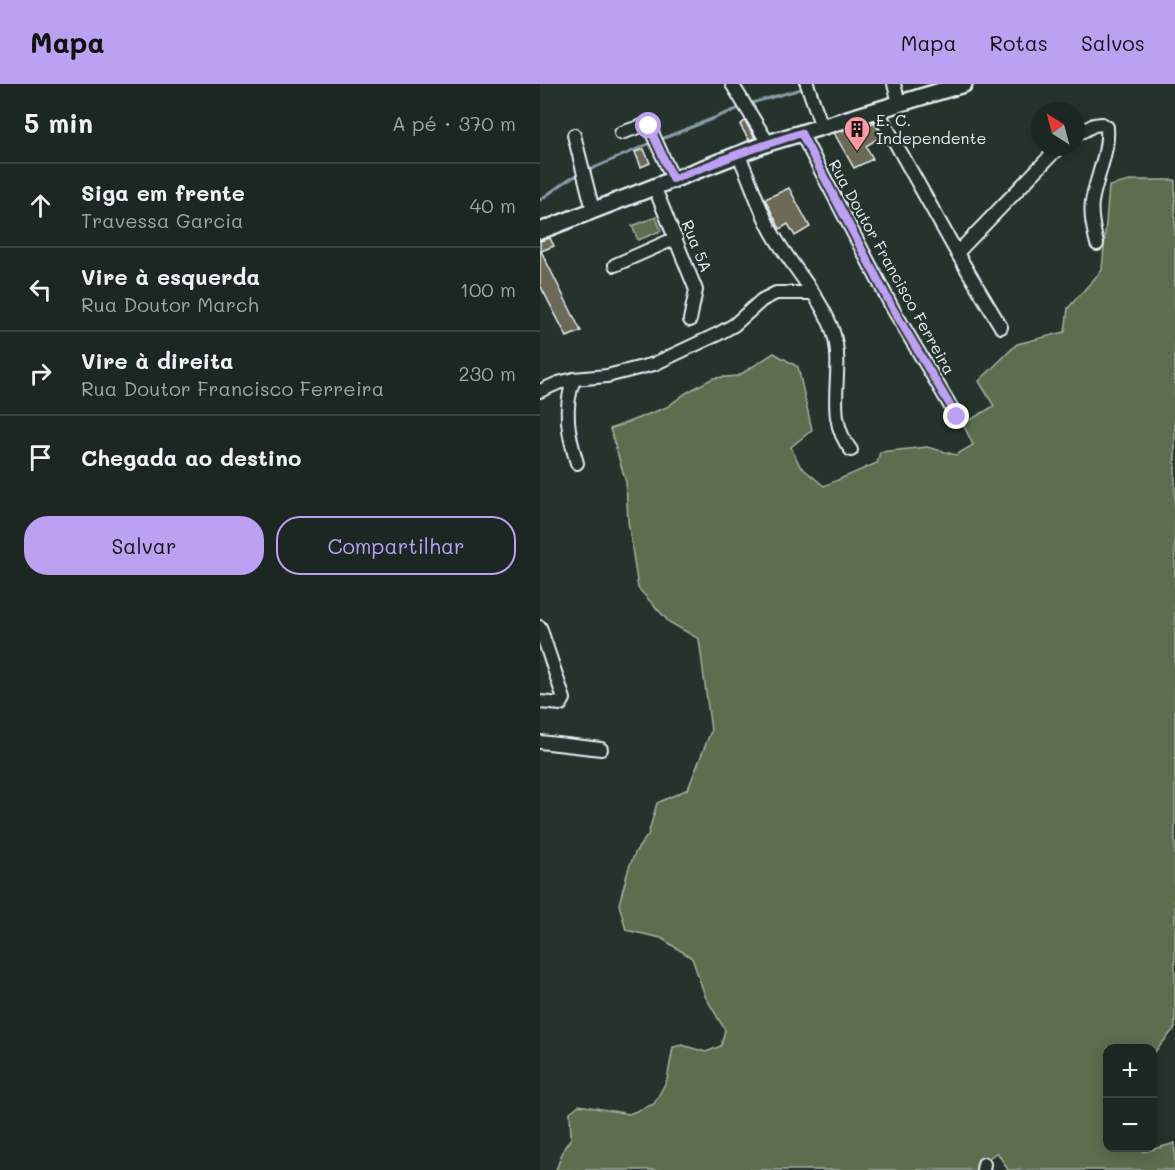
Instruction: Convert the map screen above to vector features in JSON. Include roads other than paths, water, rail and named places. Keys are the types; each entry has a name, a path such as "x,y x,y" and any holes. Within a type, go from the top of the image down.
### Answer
{"main road":[{"path":"540,231 768,143 963,84"}],"street":[{"path":"732,84 768,143"},
{"path":"894,84 899,103"},
{"path":"808,87 822,127"},
{"path":"877,110 957,254 1001,327"},
{"path":"1085,130 1094,125 1102,124 1107,127 1106,143 1092,203 1097,244"},
{"path":"621,133 645,125 651,131 673,179"},
{"name":"Rua Doutor Francisco Ferreira","path":"801,133 893,309 957,417"},
{"path":"574,135 593,210"},
{"path":"738,154 772,233 813,293 835,339 837,424 841,438 850,450"},
{"path":"957,254 1050,156"},
{"name":"Rua 5A","path":"654,186 696,290 690,320"},
{"path":"615,265 676,238"},
{"path":"540,391 574,379 607,376 654,364 734,325 762,300 776,293 788,291 813,293"},
{"path":"574,379 568,393 567,416 577,463"},
{"path":"540,627 564,699 561,704 540,702"},
{"path":"540,742 600,749"}],"waterway":[{"path":"748,104 805,88"},
{"path":"659,140 742,107"},
{"path":"587,171 653,142"},
{"path":"540,200 569,179 581,174"}],"place":[{"name":"E. C. Independente","path":"857,152"}]}
